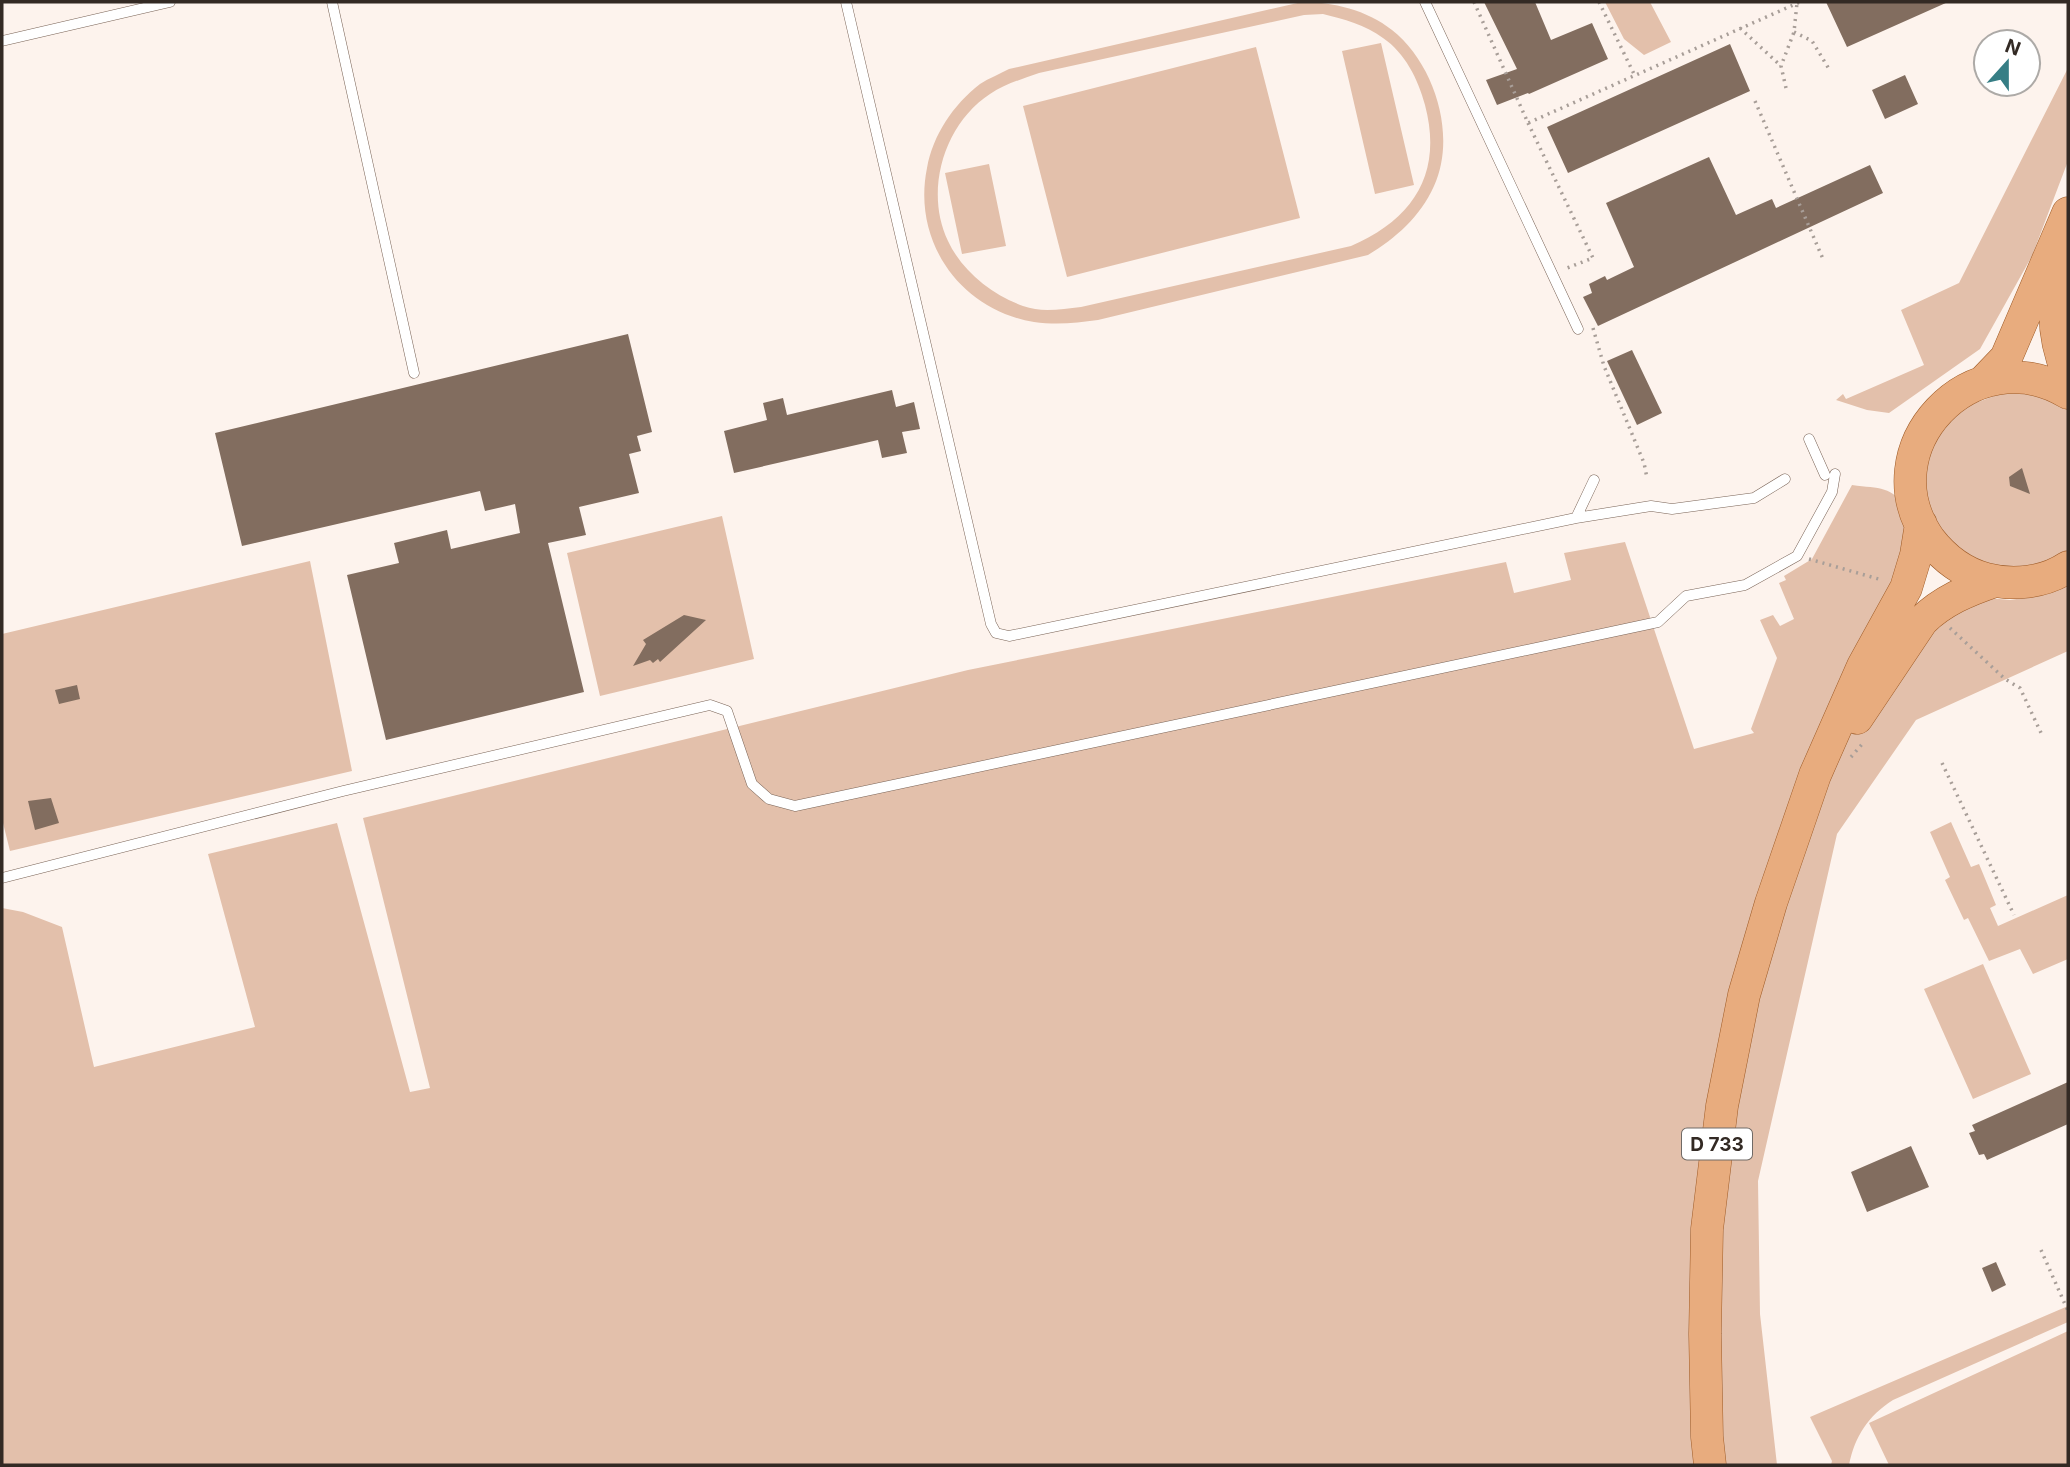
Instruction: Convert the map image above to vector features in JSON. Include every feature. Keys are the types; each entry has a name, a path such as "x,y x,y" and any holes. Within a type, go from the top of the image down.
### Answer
{"main road":[{"path":"1983,382 2006,358 2068,213"},
{"path":"2068,242 2056,296 2054,328 2060,355 2068,374"},
{"path":"2068,393 2050,384 2010,377 1983,382 1951,398 1934,415 1921,435 1913,459 1911,484 1914,505 1921,524 1936,547 1945,557 1969,572 1995,581 2030,582 2068,567"},
{"name":"D 733","path":"1710,1465 1705,1347 1707,1228 1722,1106 1744,995 1771,903 1815,775 1863,666 1906,588 1916,555 1921,524"},
{"name":"D 733","path":"1796,833 1851,727 1922,621 1954,597 1995,581"}],"lane":[{"path":"2,41 170,2"},
{"path":"332,2 414,373"},
{"path":"846,2 991,624 996,633 1009,636 1576,518 1651,506 1672,509 1754,498 1785,479"},
{"path":"1425,2 1578,329"},
{"path":"2,878 343,792 710,705 727,711 752,784 769,799 795,806 1658,622 1686,596 1745,585 1797,556 1832,492 1830,475 1809,439"},
{"path":"1576,518 1594,480"}],"path":[{"path":"1474,2 1592,258 1567,268 1572,279"},
{"path":"1599,2 1635,76"},
{"path":"1528,122 1799,2"},
{"path":"1786,88 1781,66 1794,32 1799,2"},
{"path":"1740,28 1781,66"},
{"path":"1794,32 1812,41 1829,69"},
{"path":"1755,101 1823,259"},
{"path":"1591,325 1604,366 1644,463 1647,478"},
{"path":"1942,763 2014,915"},
{"path":"2041,1250 2068,1311"}],"shaded area":[{"path":"1302,2 1338,6 1361,12 1382,23 1407,44 1420,62 1438,102 1443,145 1441,166 1434,186 1414,217 1397,234 1368,255 1098,320 1034,322 1008,315 984,303 964,287 947,268 935,246 927,221 924,195 927,168 934,144 953,111 980,84 1009,69","holes":["1323,14 1369,29 1391,44 1410,67 1425,105 1430,129 1430,152 1426,172 1407,207 1373,235 1351,246 1081,307 1052,310 1030,308 989,289 970,272 954,252 941,222 938,201 943,160 961,123 974,107 990,94 1039,73 1304,15"]},
{"path":"1605,2 1650,2 1671,42 1644,55 1624,39"},
{"path":"1381,43 1414,185 1375,194 1342,51"},
{"path":"1256,47 1300,218 1067,277 1023,106"},
{"path":"2068,68 2068,161 2032,256 1980,349 1889,413 1867,410 1836,400 1843,394 1846,399 1924,365 1901,310 1959,283"},
{"path":"989,164 1006,246 962,254 945,173"},
{"path":"2008,391 2043,395 2068,409 2068,553 2038,568 1986,566 1955,549 1933,521 1924,487 1928,452 1959,409"},
{"path":"1852,485 1891,492 1909,511 1883,689 1943,622 1978,597 2010,600 2048,594 2068,584 2068,651 1916,720 1837,834 1758,1181 1760,1314 1777,1465 2,1465 2,908 23,912 62,927 94,1067 255,1027 208,854 337,823 410,1092 430,1088 363,818 968,670 1506,562 1514,593 1571,580 1564,553 1625,542 1694,749 1754,733 1751,729 1777,658 1760,620 1773,615 1780,626 1794,619 1779,583 1786,580 1784,576 1812,559"},
{"path":"722,516 754,659 600,696 567,553"},
{"path":"310,561 352,771 10,851 2,819 2,634"},
{"path":"1951,822 1971,867 1979,864 1996,905 1990,908 1998,926 2068,895 2068,959 2033,974 2020,949 1989,961 1968,918 1964,920 1945,880 1950,877 1930,832"},
{"path":"1983,964 2031,1074 1973,1099 1924,989"},
{"path":"2068,1306 2068,1322 1893,1400 1876,1413 1864,1428 1849,1465 1831,1465 1832,1461 1810,1417"},
{"path":"2068,1331 2068,1465 1889,1465 1869,1423"}],"building":[{"path":"1484,2 1535,2 1551,40 1592,23 1608,59 1497,105 1486,80 1517,69"},
{"path":"1826,2 1948,2 1847,47"},
{"path":"1730,44 1750,91 1568,173 1547,127"},
{"path":"1905,75 1918,104 1885,119 1872,90"},
{"path":"1709,157 1736,215 1772,199 1776,208 1870,165 1883,193 1598,326 1583,297 1592,293 1589,284 1605,276 1607,280 1634,267 1606,203"},
{"path":"628,334 652,432 637,436 641,451 629,454 639,493 579,507 586,535 548,543 584,692 386,740 347,575 399,563 394,543 447,530 451,549 520,533 515,504 485,511 480,491 242,546 215,433"},
{"path":"1632,350 1662,413 1637,425 1607,361"},
{"path":"892,390 896,407 914,402 920,429 902,432 907,453 882,458 878,440 734,473 724,431 767,420 763,403 783,398 787,415"},
{"path":"2022,468 2030,494 2010,486 2009,477"},
{"path":"684,615 706,620 660,662 658,659 653,663 650,660 633,666 646,644 643,640"},
{"path":"77,685 80,699 59,704 55,690"},
{"path":"51,798 59,823 35,830 28,801"},
{"path":"2068,1082 2068,1124 1987,1160 1984,1154 1979,1155 1969,1133 1975,1131 1972,1125"},
{"path":"1911,1146 1929,1187 1867,1212 1851,1172"},
{"path":"1996,1262 2006,1285 1992,1292 1982,1268"}]}
